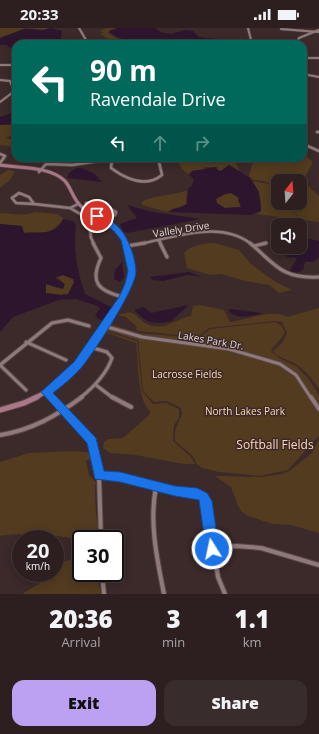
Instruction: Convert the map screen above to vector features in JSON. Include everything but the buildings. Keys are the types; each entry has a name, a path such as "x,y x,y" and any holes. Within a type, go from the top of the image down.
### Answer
{"street":[{"path":"79,28 86,40"},
{"path":"248,28 251,40"},
{"path":"281,28 318,31"},
{"path":"298,40 299,38 318,31"},
{"path":"307,58 319,58"},
{"path":"0,65 12,65"},
{"path":"307,75 319,77"},
{"path":"0,80 10,81 12,84"},
{"path":"0,102 12,93"},
{"path":"307,146 319,151"},
{"path":"0,154 4,154 5,157 0,164 57,176 65,181 71,187 73,197 78,204 104,219 116,229 127,246 132,271 129,284 123,297 72,372 47,392 29,402 0,410"},
{"path":"39,172 46,164 81,164 90,162"},
{"path":"112,162 111,168 123,178 150,182 162,175 159,162"},
{"path":"34,204 29,197 22,194 16,195 12,198 16,203 70,208 90,222 91,238 101,258 94,274 95,282 101,289 111,295 123,297"},
{"path":"86,203 109,208 116,212 115,215 104,219"},
{"path":"70,208 78,204"},
{"path":"90,212 98,205"},
{"name":"Vallely Drive","path":"127,246 203,232 218,232 239,236 254,246 268,261 284,272 301,277 319,277"},
{"path":"158,240 167,257"},
{"path":"254,246 266,242"},
{"path":"26,390 0,365 43,328 58,321 68,320 89,326"},
{"name":"Lakes Park Dr.","path":"104,326 142,337 229,349 280,364 296,375 319,409"},
{"path":"26,342 66,360"},
{"path":"0,435 20,431 38,425 83,396 96,384 107,369 112,358 107,352 90,347"},
{"path":"96,384 105,389 123,405 131,407"},
{"path":"47,392 92,441 99,475 101,530"},
{"path":"99,475 120,477 156,487 175,491 197,493 203,496 206,501 212,549 218,577 225,594"},
{"path":"156,487 152,504 159,570 164,594"},
{"path":"212,549 236,546 262,548 319,565"},
{"path":"103,582 104,594"}],"green space":[{"path":"0,28 25,28 0,38"},
{"path":"25,28 50,28 43,30"},
{"path":"107,28 119,28 110,30 108,33 123,40 110,40 100,34 104,32 99,31"},
{"path":"12,124 12,135 5,138 12,139 12,148 0,145 0,125"},
{"path":"307,157 313,162 307,174 271,174 271,184 263,181 253,180 249,176 254,162 307,162"},
{"path":"178,162 235,162 240,171 229,165 221,171 218,170 217,167 205,167 204,170 193,170 188,174 182,169"},
{"path":"8,170 15,171 10,180 0,188 0,175"},
{"path":"252,181 271,184 271,210 291,210 296,215 319,219 319,222 307,220 307,218 288,218 256,214 261,211 261,203 258,191"},
{"path":"307,185 319,196 319,219 297,215 292,210 307,210"},
{"path":"187,190 186,204 167,212 142,205 142,202 150,198"},
{"path":"231,193 239,198 241,207 225,208 217,203 216,199 225,194"},
{"path":"35,212 58,214 64,219 50,231 43,233 24,233 21,226 0,224 0,213 22,215"},
{"path":"215,243 239,250 251,264 276,282 292,290 279,293 269,285 245,281 221,274 210,275 187,268 184,253 187,250 198,245"},
{"path":"63,275 73,279 74,282 68,294 61,295 46,293 46,284 57,288 63,282 55,276"},
{"path":"200,305 224,310 230,322 268,314 287,317 319,308 319,389 300,367 278,356 273,351 282,343 287,333 282,322 275,321 209,328 198,337 139,331 136,330 137,327 126,317 117,315 130,312 145,323 158,327 191,316 193,306"},
{"name":"North Lakes Park","path":"275,322 281,325 285,332 271,351 279,358 296,366 308,378 319,395 319,436 288,470 260,476 219,472 202,468 196,463 193,456 175,441 176,429 182,414 181,408 167,401 154,402 143,391 138,340 105,330 110,324 139,333 198,338 210,329"},
{"path":"105,328 105,331 137,341 142,391 153,404 166,403 179,409 179,418 174,425 173,441 191,457 195,464 184,464 135,455 110,453 103,448 104,442 108,439 123,438 149,415 150,411 146,406 140,389 136,343 102,331"},
{"path":"319,439 319,533 291,525 273,524 248,516 241,511 238,506 231,487 215,476 260,477 282,474 289,471 312,453"},
{"path":"74,451 87,452 94,456 94,458 86,461 89,475 96,482 95,490 98,527 96,530 72,530 72,538 64,537 64,530 12,530 12,535 0,536 0,462 29,453"},
{"path":"72,560 72,582 98,582 101,594 22,594 41,582 64,582 64,561"}],"shaded area":[{"path":"51,28 62,31 60,40 12,40 12,48 7,45 0,45 0,38 25,29 43,30"},
{"path":"118,28 155,28 163,33 171,34 185,30 193,31 199,37 217,39 127,40 117,37 109,32"},
{"path":"12,112 12,124 0,125 0,117"},
{"path":"229,165 250,178 259,192 261,211 251,215 169,212 187,204 188,189 192,186 194,179 189,175 193,171 216,167 217,170 221,171","holes":["231,193 239,198 238,200 241,207 225,208 217,203 216,199 225,194"]},
{"path":"76,168 82,168 95,174 102,182 67,178 69,173"},
{"path":"127,205 152,212 201,219 127,233 123,231 120,224 137,218"},
{"path":"63,219 73,221 76,224 76,260 85,294 113,308 103,321 98,319 95,315 100,309 98,306 76,299 59,300 13,317 0,332 0,224 22,226 24,233 51,231 60,225","holes":["63,275 73,279 74,282 68,294 61,295 46,293 46,284 63,289 65,284 55,278"]},
{"path":"307,238 319,241 319,258 313,262 305,262 303,270 296,273 289,271 297,259 294,257 289,258 283,254 307,254"},
{"path":"122,262 124,278 120,282 114,279 115,270"},
{"path":"189,272 202,277 188,275 163,281 153,280 150,277"},
{"path":"188,305 172,321 160,323 147,321 134,310 144,307 151,313"},
{"path":"230,309 261,314 239,316 231,313 228,310"}],"route":[{"path":"97,216 104,219 116,229 125,240 132,271 129,284 123,297 78,365 72,372 47,392 92,441 96,452 99,475 120,477 156,487 175,491 197,493 203,496 206,501 212,549"}],"park label":[{"name":"Lacrosse Fields","path":"187,374"},
{"name":"Softball Fields","path":"275,444"}]}
